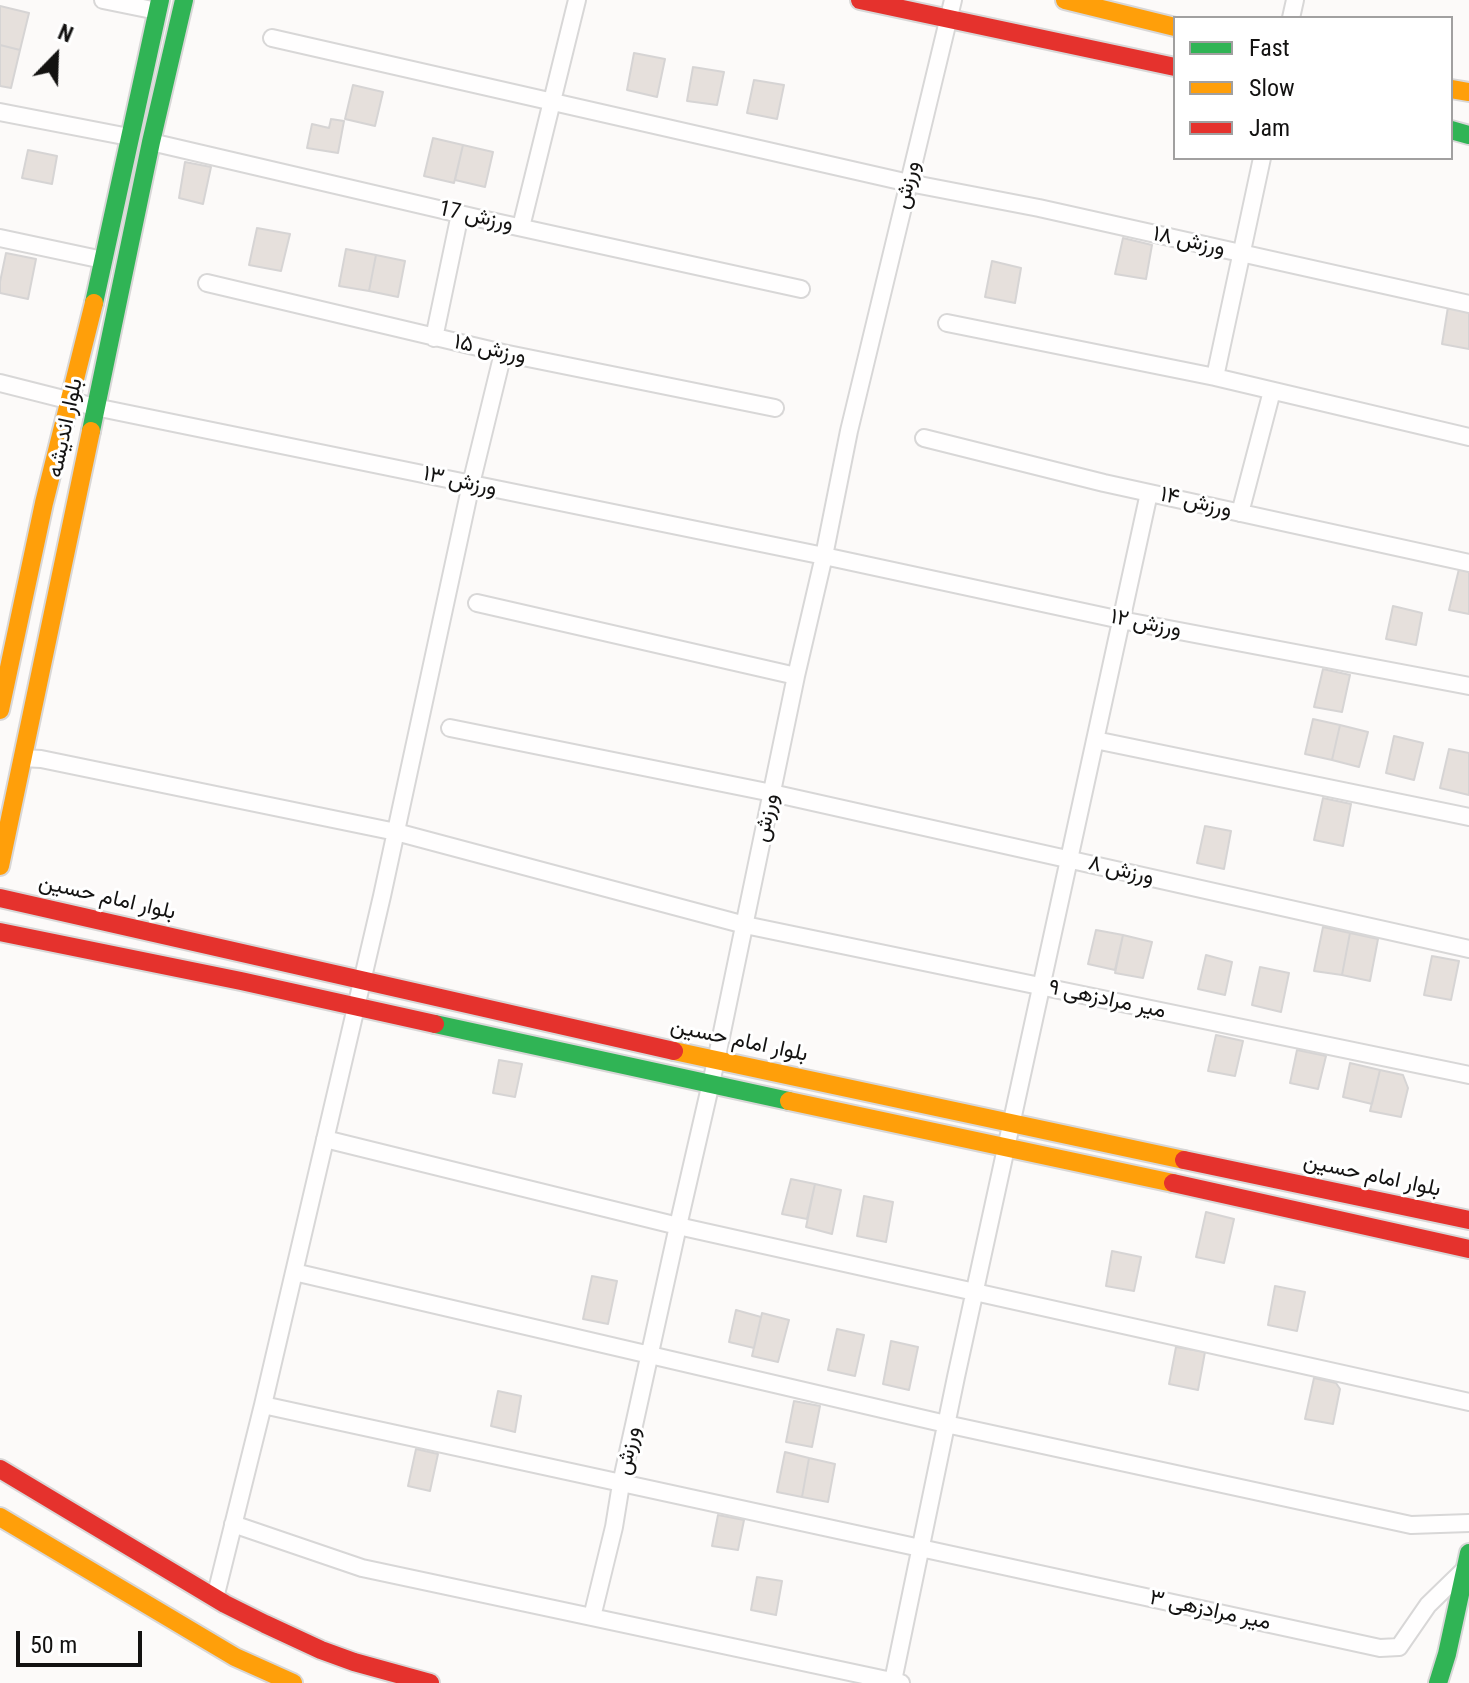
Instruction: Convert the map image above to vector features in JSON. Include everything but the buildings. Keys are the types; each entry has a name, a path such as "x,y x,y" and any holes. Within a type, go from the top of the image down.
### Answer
{"street":[{"path":"103,0 159,6"},
{"name":"بلوار اندیشه","path":"0,866 151,142 184,0"},
{"path":"521,227 577,0"},
{"path":"860,0 1173,67"},
{"name":"ورزش","path":"592,1617 716,1061 849,431 953,0"},
{"path":"1065,0 1173,27"},
{"name":"بلوار اندیشه","path":"0,710 44,503 103,260 159,6"},
{"name":"ورزش ۱۸","path":"272,38 909,183 1039,208 1469,304"},
{"path":"0,112 129,137"},
{"name":"ورزش 17","path":"151,142 801,289"},
{"path":"1215,377 1262,160"},
{"path":"434,338 460,214"},
{"path":"0,238 103,260"},
{"name":"ورزش ۱۵","path":"207,283 434,338 775,408"},
{"path":"947,323 1215,377 1469,437"},
{"path":"215,1598 357,1006 471,484 503,353"},
{"name":"ورزش ۱۳","path":"0,383 95,407 824,556"},
{"path":"1240,513 1272,391"},
{"name":"ورزش ۱۴","path":"924,438 1149,493 1469,563"},
{"path":"233,1524 362,1568 898,1682 920,1548 946,1424 1149,493"},
{"name":"ورزش ۱۲","path":"824,556 1121,620 1469,686"},
{"path":"477,603 796,676"},
{"name":"ورزش ۸","path":"450,728 772,793 1469,949"},
{"path":"1095,740 1469,817"},
{"name":"میر مرادزهی ۹","path":"22,758 41,759 396,832 745,925 1469,1075"},
{"name":"بلوار امام حسین","path":"0,898 716,1061 1469,1220"},
{"path":"0,932 357,1006 1469,1249"},
{"path":"325,1139 678,1226 1469,1402"},
{"path":"294,1272 946,1424 1411,1525 1469,1523"},
{"name":"میر مرادزهی ۳","path":"263,1405 1380,1648 1399,1647 1428,1605 1467,1561"},
{"path":"0,1469 215,1598 265,1624 354,1662 430,1683"},
{"path":"2,1520 235,1657 293,1683"},
{"path":"1438,1683 1454,1657 1467,1561"}],"traffic: fast":[{"path":"94,303 160,0"},
{"path":"91,431 184,0"},
{"path":"1453,131 1469,135"},
{"path":"435,1024 789,1101"},
{"path":"1438,1683 1469,1553"}],"traffic: slow":[{"path":"1065,0 1173,27"},
{"path":"1453,89 1469,92"},
{"path":"0,710 44,503 94,303"},
{"path":"0,866 91,431"},
{"path":"674,1051 1184,1160"},
{"path":"789,1101 1173,1183"},
{"path":"0,1517 235,1657 293,1683"}],"traffic: jam":[{"path":"860,0 1173,67"},
{"path":"0,898 674,1051"},
{"path":"0,932 435,1024"},
{"path":"1184,1160 1469,1220"},
{"path":"1173,1183 1469,1249"},
{"path":"0,1469 225,1604 265,1624 354,1662 430,1683"}]}
